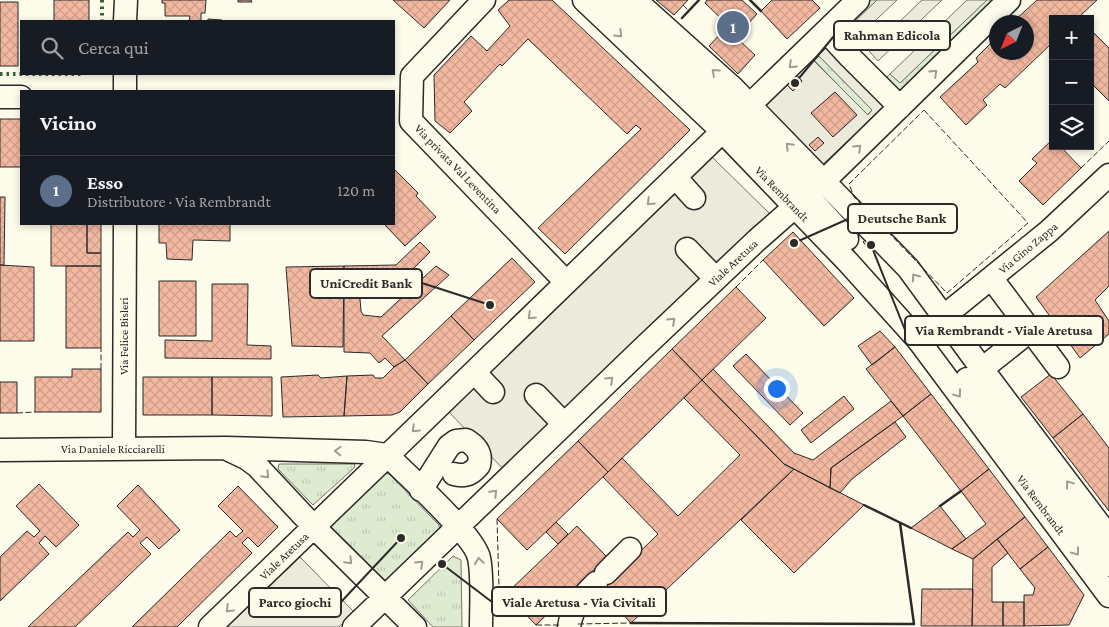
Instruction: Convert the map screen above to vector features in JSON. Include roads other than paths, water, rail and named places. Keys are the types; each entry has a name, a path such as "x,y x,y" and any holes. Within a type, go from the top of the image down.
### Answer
{"street":[{"path":"125,20 126,0"},
{"name":"Via privata Val Leventina","path":"484,0 412,76 402,99 411,121 566,282"},
{"name":"Via Rembrandt","path":"584,0 736,119"},
{"name":"Via Rembrandt","path":"610,0 736,119 808,195 908,268 1109,537"},
{"name":"Via Rembrandt","path":"635,0 736,119 808,195 928,330 1109,565"},
{"name":"Viale Aretusa","path":"210,627 858,0"},
{"name":"Viale Aretusa","path":"354,627 716,279 900,107 1009,0"},
{"path":"826,31 850,58 900,107"},
{"path":"125,75 125,90"},
{"path":"0,96 20,97"},
{"name":"Via Gino Zappa","path":"943,317 1050,231 1109,175"},
{"path":"676,178 694,198"},
{"name":"Via Rembrandt","path":"808,195 846,260 918,340 1109,596"},
{"name":"Via Felice Bisleri","path":"124,225 124,449"},
{"path":"687,249 716,279"},
{"path":"992,279 1058,367"},
{"path":"982,369 1031,330"},
{"path":"474,372 493,392"},
{"path":"536,395 564,424"},
{"path":"422,490 449,446 456,441 466,440 476,448 480,456 479,465 469,474 454,474"},
{"name":"Via Daniele Ricciarelli","path":"226,448 257,466 314,527"},
{"name":"Via Daniele Ricciarelli","path":"0,450 226,448 366,452 387,455"},
{"path":"387,455 458,527 475,547 479,558 481,627"},
{"name":"Viale Aretusa","path":"314,527 385,598"},
{"path":"569,627 576,603 630,549"},
{"path":"385,598 414,627"}],"place":[{"name":"Esso","path":"733,27"},
{"name":"Rahman Edicola","path":"795,83"},
{"name":"Deutsche Bank","path":"794,243"},
{"name":"Via Rembrandt - Viale Aretusa","path":"871,245"},
{"name":"UniCredit Bank","path":"490,305"},
{"name":"Parco giochi","path":"401,538"},
{"name":"Viale Aretusa - Via Civitali","path":"442,564"}]}
